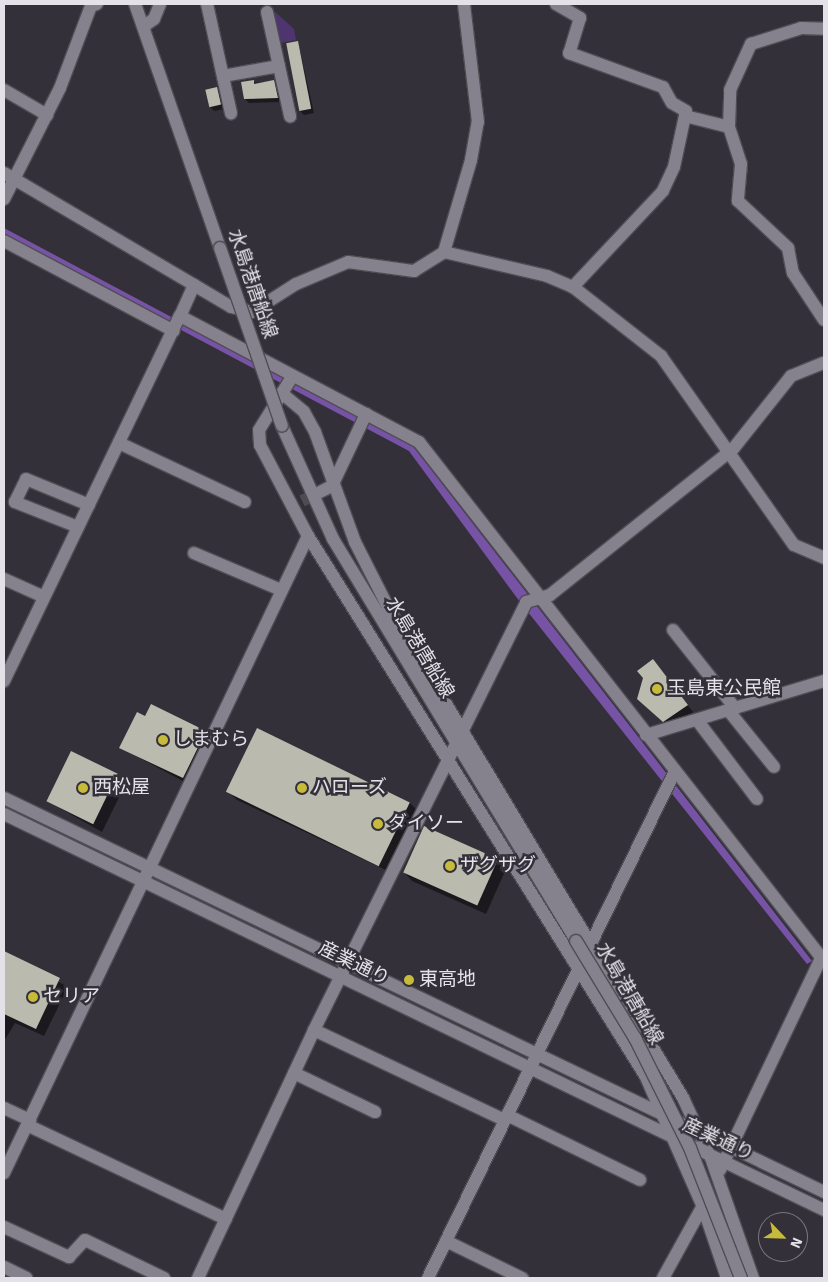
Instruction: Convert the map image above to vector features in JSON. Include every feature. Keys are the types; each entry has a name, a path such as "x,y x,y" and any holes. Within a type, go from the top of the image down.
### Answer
{"street":[{"name":"水島港唐船線","path":"135,4 282,426 333,539 454,744 634,1038 685,1140 741,1278"},
{"path":"144,26 154,19 160,4"},
{"path":"207,4 231,113"},
{"path":"9,176 231,307 252,312 296,284 348,262 414,272 444,252 471,160 478,122 464,4"},
{"path":"556,4 580,18 569,53 663,87 672,103 686,111 674,167 663,192 573,287"},
{"path":"4,199 9,176 46,115 92,5"},
{"path":"267,12 290,116"},
{"path":"824,29 801,28 751,44 730,90 729,127 741,164 738,201 788,248 793,273 824,320"},
{"path":"223,76 279,66"},
{"path":"4,90 46,115"},
{"path":"685,116 729,127"},
{"path":"4,241 174,332"},
{"path":"444,252 547,276 573,287 661,356 794,545 824,558"},
{"path":"4,681 88,505 174,332 194,285"},
{"path":"180,316 292,377 419,442 823,960 703,1207 663,1278"},
{"path":"201,1277 314,1030 448,756 526,602 550,595 727,452 791,376 824,363"},
{"path":"292,377 284,395 269,410 260,438 297,504 308,536 579,964 646,1077 671,1139 703,1207 726,1278"},
{"path":"284,395 304,412 315,432 326,489 389,609 591,940 699,1133 718,1176 754,1278"},
{"path":"326,489 366,414"},
{"path":"119,443 245,502"},
{"path":"78,527 14,502 26,479 88,505"},
{"path":"4,1174 152,868 308,536"},
{"path":"194,553 281,590"},
{"path":"4,579 44,597"},
{"path":"673,630 774,767"},
{"path":"646,735 824,681"},
{"path":"697,720 757,799"},
{"path":"428,1278 579,964 675,771"},
{"name":"産業通り","path":"4,798 538,1052 661,1112 699,1133 824,1192"},
{"name":"産業通り","path":"4,814 671,1139 824,1210"},
{"path":"314,1030 640,1180"},
{"path":"294,1073 375,1112"},
{"path":"4,1108 28,1122 226,1219"},
{"path":"4,1227 69,1257 85,1240 164,1278"},
{"path":"446,1241 522,1278"},
{"path":"4,1267 27,1278"}],"shaded area":[{"path":"274,11 294,29 296,40 281,43"},
{"path":"4,228 412,445 812,961 807,964 520,602 409,451 4,236"}],"building":[{"path":"298,41 311,109 299,111 286,43"},
{"path":"254,80 254,84 274,80 278,98 244,99 241,82"},
{"path":"217,87 221,105 209,107 205,90"},
{"name":"玉島東公民館","path":"653,659 688,705 663,722 637,699 643,678 637,671"},
{"name":"しまむら","path":"151,704 206,731 183,778 119,748 137,712 145,716"},
{"name":"ハローズ","path":"257,728 410,803 379,866 226,792"},
{"name":"西松屋","path":"71,751 118,774 93,824 46,801"},
{"name":"ザグザグ","path":"424,826 498,859 477,906 403,873"},
{"name":"セリア","path":"4,951 60,978 36,1029 4,1014"}],"tunnel":[{"path":"302,501 320,492"}],"place":[{"name":"玉島東公民館","path":"657,689"},
{"name":"しまむら","path":"163,740"},
{"name":"西松屋","path":"83,788"},
{"name":"ハローズ","path":"302,788"},
{"name":"ダイソー","path":"378,824"},
{"name":"ザグザグ","path":"450,866"},
{"name":"東高地","path":"409,980"},
{"name":"セリア","path":"33,997"}]}
